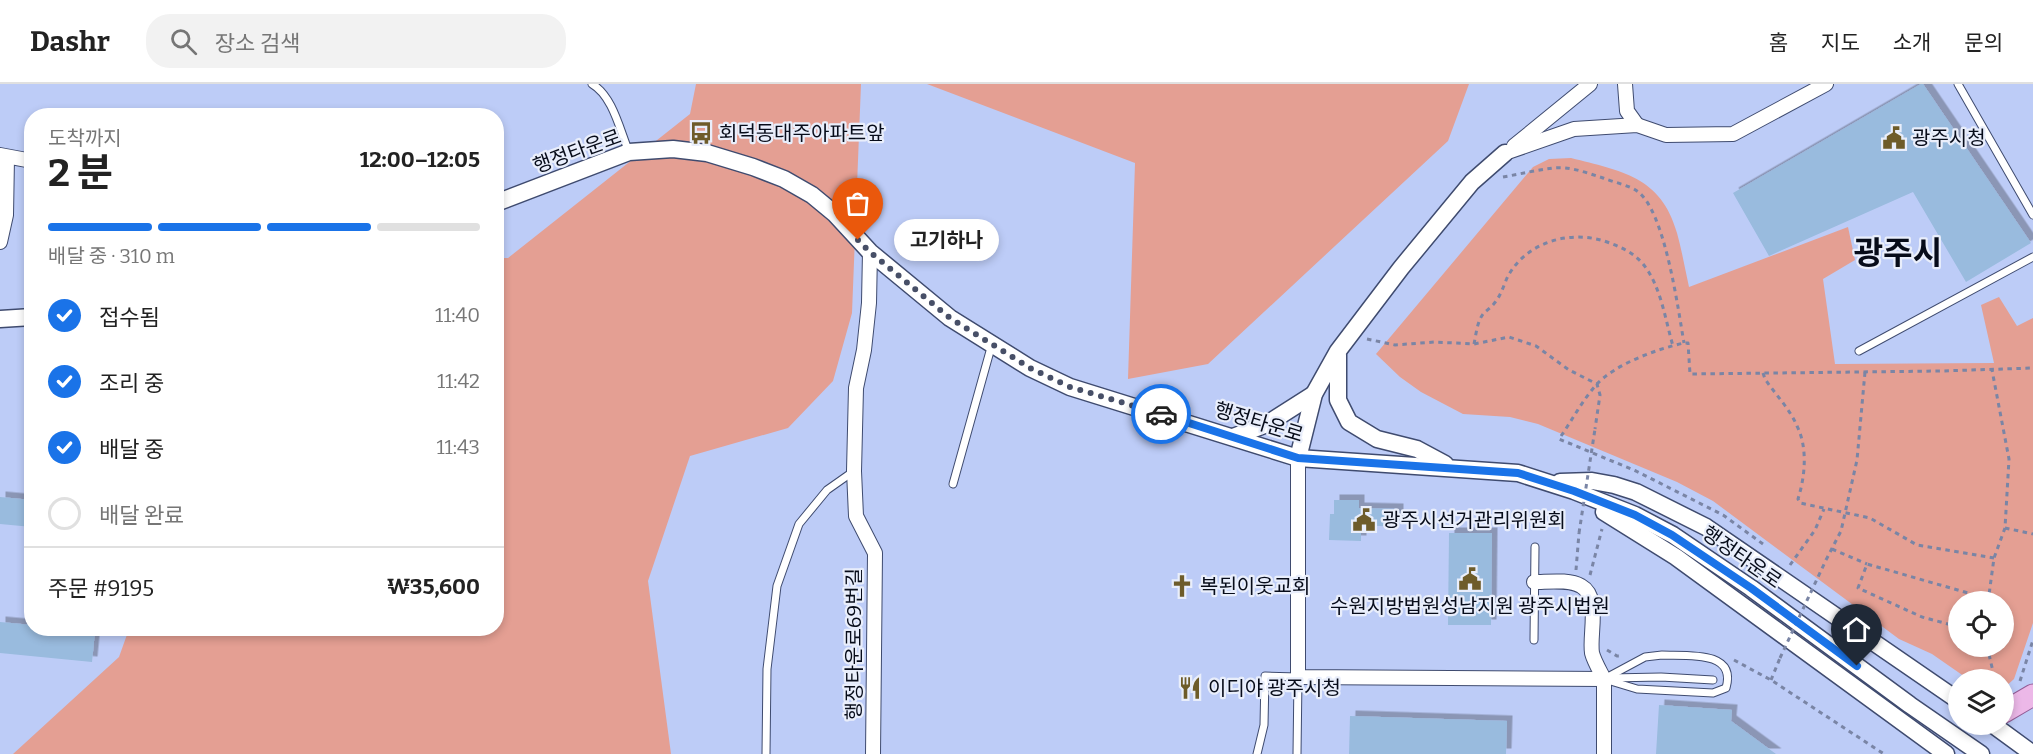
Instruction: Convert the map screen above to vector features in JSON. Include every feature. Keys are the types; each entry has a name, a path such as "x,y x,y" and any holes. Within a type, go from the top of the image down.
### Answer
{"main road":[{"path":"2014,702 2026,690"}],"street":[{"path":"1590,84 1472,182 1401,268 1338,351 1314,394 1298,458 1298,677 1604,679"},
{"path":"1625,84 1627,111 1637,125"},
{"path":"1505,153 1574,129 1637,125 1666,135 1732,134 1826,84"},
{"name":"행정타운로","path":"504,200 629,152 673,150 707,153 753,167 784,179 812,195 835,214 870,252 950,318 1030,368 1070,387 1298,458 1518,473 1635,515 1672,535 1751,588 1910,705 1981,754"},
{"path":"0,242 6,215 4,156 24,160"},
{"name":"행정타운로69번길","path":"870,252 869,303 864,350 855,388 854,471 855,516 875,553 873,754"},
{"path":"0,319 24,318"},
{"path":"1338,351 1338,400 1349,422 1377,439 1417,449 1454,468"},
{"path":"1233,437 1266,424 1314,394"},
{"path":"1548,482 1592,481 1614,485 1654,501 1706,527 1948,693"},
{"path":"1548,482 1608,514 1668,551 1946,754"},
{"path":"1534,582 1574,583 1583,586 1589,593 1592,602 1592,654 1604,679 1604,754"},
{"path":"2007,735 2032,754"}],"lane":[{"path":"592,84 608,101 629,152"},
{"path":"1958,84 2033,214"},
{"path":"1859,351 2033,257"},
{"path":"953,484 992,344"},
{"path":"766,754 767,669 777,586 799,524 827,490 854,471"},
{"path":"1534,640 1535,547"},
{"path":"1662,655 1717,660 1728,671 1726,688 1713,693 1637,689 1604,679 1645,657 1662,655"},
{"path":"1257,754 1264,725 1265,676 1298,677 1297,754"},
{"path":"1604,679 1661,677 1713,680"}],"path":[{"path":"1472,182 1553,168 1566,168 1636,190 1652,208 1657,223 1670,268 1684,343"},
{"path":"1474,344 1482,315 1496,301 1509,275 1523,259 1550,241 1588,237 1626,249 1643,264 1654,282 1662,303 1673,346"},
{"path":"1351,335 1395,345 1435,342 1474,344 1509,337 1536,346 1569,370 1597,384 1600,395 1579,533"},
{"path":"1559,439 1597,384 1638,358 1684,343 1688,343 1690,374 2033,368"},
{"path":"1990,591 1994,558 2005,528 2009,459 1992,370"},
{"path":"1771,680 1841,531 1857,460 1865,372"},
{"path":"1763,373 1798,428 1805,467 1798,499 1804,505 1870,518 1917,545 1994,558"},
{"path":"1790,565 1815,530 1824,508"},
{"path":"2005,528 2033,534"},
{"path":"1589,577 1602,529"},
{"path":"1832,549 1867,564 1958,591"},
{"path":"1867,564 1858,588 1922,617 1948,624"},
{"path":"2026,690 2033,640"}],"shaded area":[{"path":"696,84 861,84 852,313 833,381 788,428 690,456 648,581 671,754 13,754 119,657 126,636 504,636 504,258 508,258 690,114"},
{"path":"927,84 1469,84 1448,141 1208,364 1128,379 1135,163"},
{"path":"1571,158 1622,172 1650,188 1661,199 1670,214 1679,240 1689,287 1848,227 1855,260 1823,279 1835,364 1994,363 1981,305 1999,297 2017,326 2033,318 2033,623 2014,679 2014,669 1954,669 1932,654 1899,639 1713,501 1677,482 1538,424 1510,417 1463,414 1421,392 1400,377 1376,354 1533,167 1549,159"}],"building":[{"name":"광주시청","path":"1921,84 2031,243 1966,282 1913,192 1769,256 1733,193"},
{"path":"0,497 24,499 24,526 0,524"},
{"name":"광주시선거관리위원회","path":"1334,500 1359,500 1359,508 1398,509 1398,527 1361,525 1361,541 1329,540 1330,514 1334,514"},
{"name":"수원지방법원성남지원 광주시법원","path":"1449,533 1492,533 1491,625 1448,625"},
{"path":"0,622 24,624 24,636 95,636 92,662 0,653"},
{"path":"1659,705 1732,710 1731,721 1776,754 1656,754"},
{"path":"1350,716 1507,721 1506,754 1349,754"}],"way so far":[{"path":"858,240 950,318 1030,368 1070,387 1161,414"}],"place":[{"name":"회덕동대주아파트앞","path":"701,133"},
{"name":"광주시청","path":"1894,138"},
{"name":"고기하나","path":"858,240"},
{"name":"광주시선거관리위원회","path":"1364,520"},
{"name":"수원지방법원성남지원 광주시법원","path":"1470,579"},
{"name":"복된이웃교회","path":"1182,586"},
{"name":"이디야 광주시청","path":"1190,688"}],"district":[{"name":"광주시","path":"1898,253"}],"route":[{"path":"1161,414 1298,458 1518,473 1574,491 1635,515 1672,535 1751,588 1857,666"}]}
